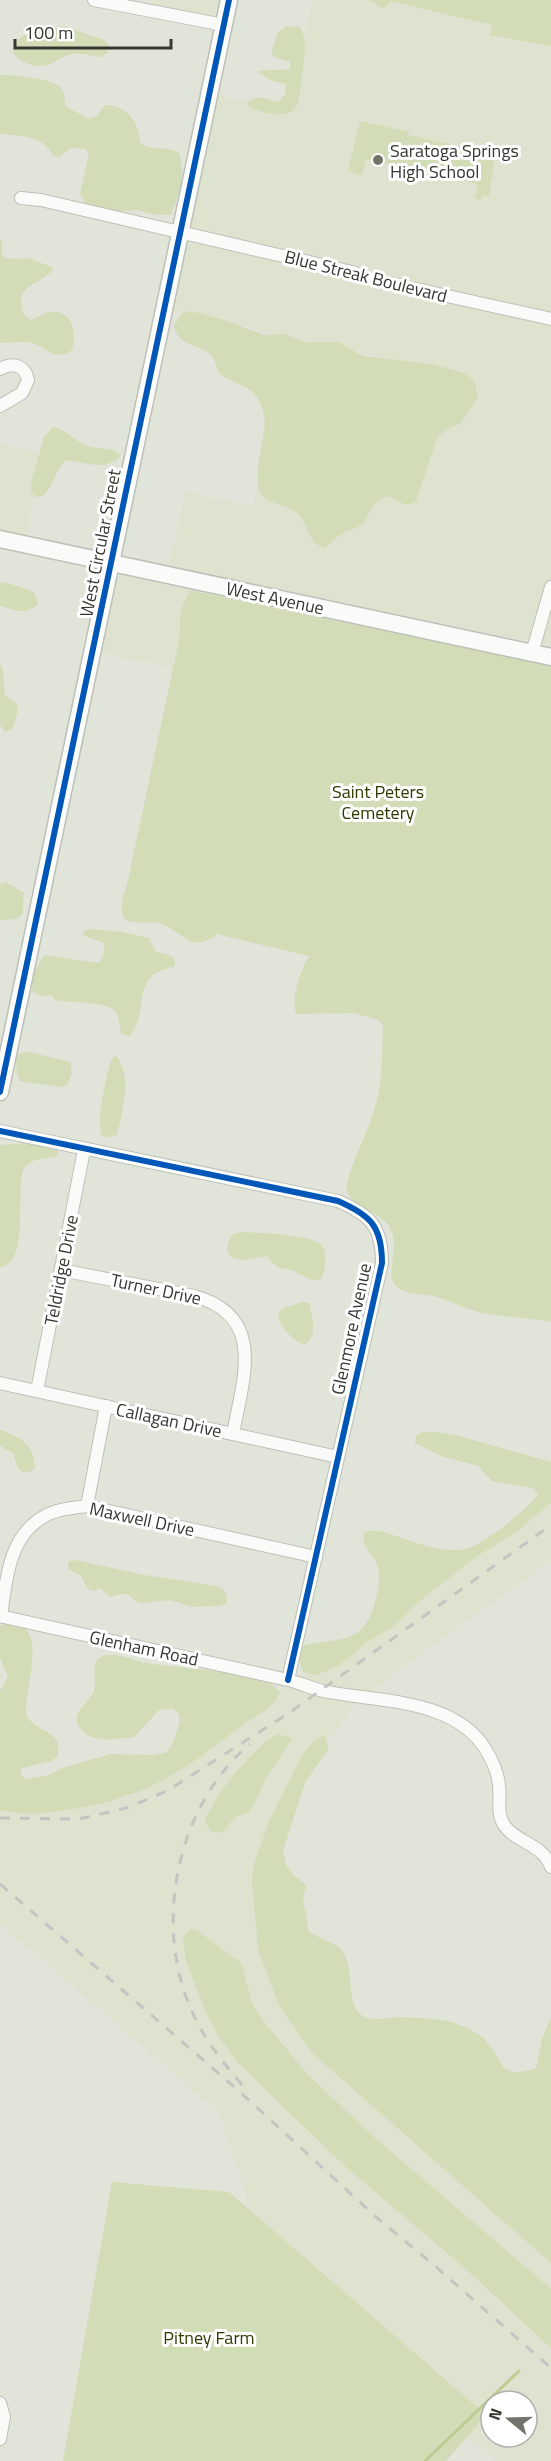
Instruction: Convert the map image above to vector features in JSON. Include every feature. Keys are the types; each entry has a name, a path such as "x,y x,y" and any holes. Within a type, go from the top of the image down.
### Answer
{"street":[{"path":"94,0 224,25"},
{"name":"West Circular Street","path":"0,1092 229,0"},
{"name":"Blue Streak Boulevard","path":"21,198 41,200 352,272 371,279 551,319"},
{"path":"0,369 7,365 19,366 24,370 28,380 22,393 0,406"},
{"name":"West Avenue","path":"0,538 551,657"},
{"path":"532,653 551,587"},
{"name":"Glenmore Avenue","path":"0,1131 338,1201 361,1211 377,1229 382,1246 382,1263 288,1680"},
{"name":"Teldridge Drive","path":"37,1391 84,1150"},
{"name":"Turner Drive","path":"61,1270 214,1301 228,1312 242,1337 246,1353 233,1434"},
{"name":"Callagan Drive","path":"0,1383 338,1457"},
{"path":"87,1506 106,1406"},
{"name":"Maxwell Drive","path":"0,1616 7,1569 27,1530 45,1516 63,1510 87,1506 316,1557"},
{"name":"Glenham Road","path":"0,1616 288,1680 321,1690 420,1707 461,1724 486,1750 494,1767 499,1784 499,1809 506,1827 540,1850 548,1859 551,1867"},
{"path":"0,2403 4,2417 0,2439"}],"shaded area":[{"path":"153,0 223,0 217,14 208,18 151,7"},
{"name":"Saratoga Springs High School","path":"313,0 551,0 551,646 169,566 186,492 253,506 266,448 407,362 171,311 218,95 289,110"},
{"path":"0,444 42,453 26,535 0,529"},
{"path":"123,575 189,590 173,668 100,653 114,583"},
{"path":"551,1498 551,1560 383,1681 353,1706 296,1785 265,1900 294,2003 551,2236 551,2461 497,2461 483,2449 539,2449 539,2389 479,2389 479,2446 269,2265 219,2112 0,1923 0,1805 82,1807 133,1795"}],"green space":[{"path":"369,0 551,0 551,46 490,35 492,25 391,1 384,9"},
{"path":"64,26 104,40 109,45 107,53 100,57 72,54 50,64 34,66 21,60 13,51 16,41 23,36"},
{"path":"286,26 300,27 305,44 298,102 289,112 268,113 248,105 248,102 259,98 278,102 285,94 286,84 269,80 258,71 290,69 290,62 276,58 271,53 278,33"},
{"path":"0,75 50,82 61,88 66,107 90,119 97,116 105,105 120,108 134,122 140,143 179,153 182,177 171,215 157,215 136,210 115,212 87,205 80,194 89,154 85,149 71,148 59,157 53,156 49,149 38,140 0,134"},
{"path":"360,121 409,132 408,135 495,154 489,196 483,195 481,200 475,198 478,184 366,159 362,175 348,171"},
{"path":"0,238 2,255 8,259 29,258 54,268 24,292 21,297 21,307 31,320 49,312 57,312 68,318 74,337 72,350 60,355 29,342 0,343"},
{"path":"190,311 224,320 264,335 285,334 304,342 339,342 363,356 432,364 464,373 475,382 478,397 461,423 447,429 437,438 416,501 406,504 390,497 380,499 361,525 344,533 324,548 315,542 296,512 271,502 262,495 259,489 258,464 263,439 264,414 260,403 249,389 221,375 210,354 178,336 174,324 183,313"},
{"path":"53,427 63,430 85,445 111,450 121,456 103,465 67,460 63,463 47,492 43,496 36,497 31,491 31,484 44,437"},
{"path":"0,582 34,592 38,604 24,611 0,606"},
{"name":"Saint Peters Cemetery","path":"190,590 551,666 551,1322 482,1313 434,1296 402,1291 395,1285 392,1279 394,1241 389,1226 384,1220 353,1200 346,1187 373,1115 380,1084 383,1025 378,1020 354,1013 296,1014 297,984 309,956 216,934 205,941 193,942 162,924 125,920 122,911 123,899 179,640 181,610"},
{"path":"0,663 5,696 17,704 17,715 12,729 5,732 0,725"},
{"path":"6,882 24,893 22,915 16,919 0,920 0,884"},
{"path":"89,929 149,938 155,951 174,958 175,966 155,973 148,982 144,989 138,1020 129,1036 122,1034 117,1014 112,1008 97,1004 55,1000 51,995 40,996 32,991 33,973 45,955 98,963 102,959 104,943 84,936 83,932"},
{"path":"29,1052 70,1062 72,1073 67,1085 61,1087 20,1081 17,1075 16,1058 21,1053"},
{"path":"116,1056 124,1074 125,1094 117,1135 110,1137 102,1136 100,1120 107,1075 112,1058"},
{"path":"39,1142 58,1150 57,1157 37,1160 26,1166 22,1174 19,1237 16,1252 10,1262 0,1267 0,1145"},
{"path":"242,1232 286,1235 310,1239 318,1243 323,1247 326,1258 321,1279 315,1281 278,1267 267,1256 245,1260 231,1257 227,1251 229,1240 234,1234"},
{"path":"302,1302 309,1303 313,1321 312,1337 304,1345 287,1332 278,1314 282,1309"},
{"path":"0,1430 20,1439 29,1447 35,1468 29,1472 22,1472 17,1466 13,1453 0,1446"},
{"path":"422,1432 459,1436 551,1462 551,1502 515,1533 477,1556 417,1603 392,1628 367,1642 338,1666 317,1675 303,1672 299,1659 302,1646 350,1636 358,1632 371,1613 378,1589 379,1572 375,1560 365,1545 365,1532 380,1531 432,1547 459,1550 490,1537 538,1495 534,1489 528,1487 492,1481 478,1466 441,1456 415,1443 416,1436"},
{"path":"75,1560 144,1575 217,1586 225,1593 227,1603 220,1606 191,1607 171,1600 141,1603 124,1594 110,1597 100,1588 93,1591 87,1588 81,1576 69,1569 68,1562"},
{"path":"3,1623 20,1626 28,1633 32,1643 32,1668 26,1715 29,1720 58,1742 58,1756 51,1761 22,1768 20,1774 25,1779 46,1776 65,1767 111,1754 153,1755 167,1752 174,1741 180,1720 173,1708 159,1710 134,1737 97,1738 84,1732 79,1726 77,1717 79,1712 94,1691 96,1663 98,1659 106,1655 118,1655 146,1663 243,1675 266,1682 280,1692 268,1708 199,1758 143,1790 99,1804 45,1813 0,1810 0,1691 8,1677 0,1657 0,1627"},
{"path":"277,1734 290,1738 291,1741 267,1776 250,1812 236,1817 226,1830 211,1832 205,1822 216,1800 246,1761"},
{"path":"324,1735 329,1748 305,1783 283,1851 286,1865 306,1885 303,1899 309,1932 339,1947 346,1956 355,2008 364,2017 374,2019 414,2017 455,2023 470,2029 491,2047 503,2066 514,2072 536,2068 542,2039 551,2017 551,2263 311,2052 278,2003 258,1949 252,1880 254,1864 269,1821 302,1755 311,1744"},
{"path":"192,1929 241,1963 252,2003 263,2021 308,2075 375,2138 551,2289 551,2348 467,2270 346,2167 237,2062 219,2037 205,2010 186,1961 183,1939"},
{"name":"Pitney Farm","path":"112,2182 229,2192 479,2409 479,2423 446,2461 63,2461"}],"waterway":[{"path":"425,2461 519,2371"}],"railway":[{"path":"0,1818 79,1819 126,1808 167,1791 289,1713 551,1525"},
{"path":"242,2085 207,2039 191,2009 180,1975 174,1940 174,1903 179,1867 189,1832 205,1799 225,1769 250,1744"},
{"path":"0,1884 239,2091 375,2216 551,2368"}],"cycle path":[{"path":"0,1092 229,0"},
{"path":"0,1131 338,1201 366,1217 377,1231 382,1263 288,1680"}],"place":[{"name":"Saratoga Springs High School","path":"378,160"}]}
